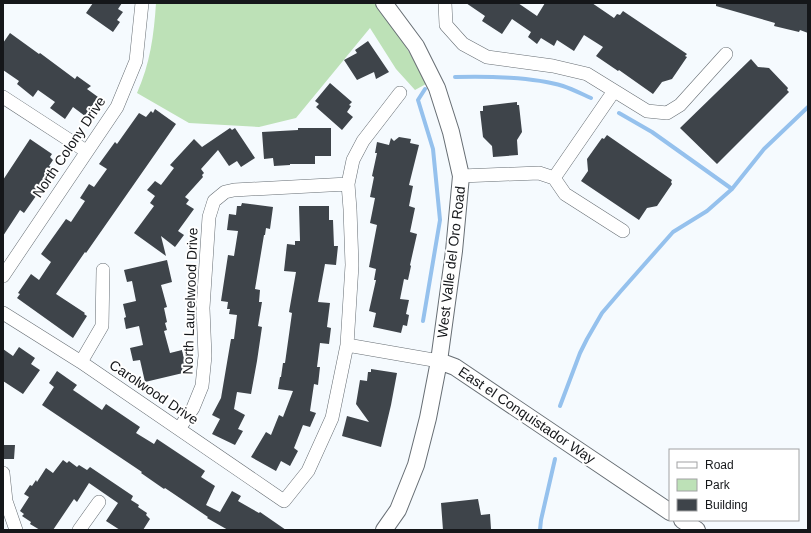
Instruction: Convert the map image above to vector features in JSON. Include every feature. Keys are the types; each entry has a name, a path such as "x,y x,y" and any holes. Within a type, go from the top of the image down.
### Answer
{"street":[{"name":"North Colony Drive","path":"3,276 117,107 136,61 142,3"},
{"name":"West Valle del Oro Road","path":"384,3 416,46 438,88 451,132 461,176 454,251 439,361 428,418 416,465 398,510 384,530"},
{"path":"445,3 446,26 464,44 481,54 487,57 553,66 587,74 647,111 667,113 680,105 726,54"},
{"path":"554,178 614,91"},
{"path":"347,345 352,265 348,184 353,160 363,141 400,93"},
{"path":"3,97 86,151"},
{"path":"461,176 538,173 554,178 565,194 623,231"},
{"name":"North Laurelwood Drive","path":"179,429 193,408 202,386 205,356 203,308 209,217 217,192 241,189 348,184"},
{"path":"81,362 102,326 103,270"},
{"name":"Carolwood Drive","path":"3,313 81,362 284,501 308,471 332,418 347,345"},
{"name":"East el Conquistador Way","path":"347,345 439,361 455,367 669,511"},
{"path":"3,473 6,500 16,530"},
{"path":"79,530 99,502"},
{"path":"684,521 697,530"}],"green space":[{"path":"156,3 376,3 403,42 426,84 415,90 396,69 370,28 296,118 259,127 189,123 137,93 151,49"}],"building":[{"path":"93,3 122,3 118,9 123,12 117,20 120,22 113,32 86,13"},
{"path":"466,3 518,3 537,16 545,3 592,3 614,18 617,14 620,15 623,11 687,54 685,56 687,57 672,79 662,82 653,94 596,56 603,47 584,35 574,51 557,40 554,46 541,38 537,44 528,37 531,32 512,19 502,34 482,21 485,16"},
{"path":"716,3 808,3 808,33 800,30 799,32 774,26 775,23 716,6"},
{"path":"10,33 75,79 77,76 91,86 87,89 98,97 85,116 73,107 65,119 50,108 55,102 38,90 33,97 17,84 19,81 3,70 3,43"},
{"path":"368,41 389,72 376,79 374,72 357,80 344,60 357,53 355,50"},
{"path":"751,59 758,67 769,68 788,88 787,90 789,92 717,164 680,128"},
{"path":"330,83 352,102 349,105 351,106 347,112 353,117 342,130 316,107 319,104 315,101"},
{"path":"517,102 517,105 519,105 522,132 517,140 518,155 493,157 492,146 483,137 480,111 483,111 483,106"},
{"path":"155,109 176,124 56,294 85,313 84,314 87,316 73,338 17,298 20,294 18,293 31,274 39,280 51,262 41,254 66,219 71,222 85,201 80,198 89,184 94,187 107,169 99,164 115,142 117,144 139,113 146,117 151,111 153,113"},
{"path":"230,128 232,130 235,128 255,158 241,167 237,161 229,166 218,150 201,169 204,173 202,175 203,177 185,197 189,200 186,204 194,209 178,231 184,235 175,247 161,236 166,256 134,233 154,206 150,203 155,196 147,190 155,181 161,185 174,168 170,165 194,139 202,147"},
{"path":"298,128 331,128 331,156 315,156 315,164 290,164 274,166 273,158 264,159 262,132 298,130"},
{"path":"607,135 672,180 672,184 657,206 647,208 639,220 581,181 588,171 587,159 602,138 604,139"},
{"path":"399,137 411,139 410,143 419,145 409,185 413,186 409,206 415,208 410,232 417,234 408,280 404,279 400,299 409,300 406,314 409,315 407,326 403,325 401,333 373,327 376,313 369,311 376,280 374,280 376,269 369,267 377,225 370,223 375,198 370,197 374,177 372,176 377,153 375,153 377,142 389,145 391,138 394,141"},
{"path":"30,139 52,154 50,157 53,160 49,166 55,169 24,213 20,210 3,236 3,180"},
{"path":"242,203 273,207 270,229 266,228 264,235 255,289 260,290 259,302 262,302 258,326 262,327 257,361 251,394 237,392 234,409 245,415 238,429 243,431 235,445 212,434 220,419 212,415 221,398 231,339 234,339 237,315 229,314 230,309 227,309 228,302 221,301 228,255 234,256 238,231 227,230 229,214 236,215 237,206 241,206"},
{"path":"299,206 329,206 329,220 333,220 334,246 338,246 336,265 325,264 318,302 330,303 327,327 331,328 329,344 320,343 317,367 320,367 318,385 314,384 310,411 316,413 310,427 303,425 294,448 298,451 290,466 281,461 276,471 251,457 266,432 271,435 279,415 283,417 293,391 278,389 283,363 285,363 292,313 289,312 296,272 284,271 287,244 295,245 295,241 300,241"},
{"path":"167,260 172,282 161,285 167,307 164,308 167,330 164,331 170,353 182,350 186,368 182,369 183,373 145,382 140,360 133,361 130,348 143,345 139,326 126,329 124,318 126,317 123,304 136,301 132,281 127,282 124,270"},
{"path":"19,347 35,358 31,364 40,370 23,394 3,381 3,349 13,356"},
{"path":"371,369 397,373 381,447 342,436 347,416 369,422 356,404 360,380 367,381 368,372 371,372"},
{"path":"57,371 77,385 73,390 102,410 106,404 140,427 136,433 154,444 157,439 205,471 201,477 215,486 206,505 220,512 232,491 241,496 238,501 259,513 260,512 286,530 228,530 207,518 208,517 165,488 164,489 141,473 142,472 42,405 54,387 49,383"},
{"path":"3,445 15,445 14,459 3,459"},
{"path":"63,460 67,463 69,461 77,467 79,465 87,470 90,467 133,496 131,500 147,513 146,515 150,519 143,530 120,530 106,521 118,503 89,483 77,502 74,499 53,530 40,530 30,524 31,522 22,516 24,514 20,511 29,497 24,494 30,485 32,486 36,480 37,482 46,468 53,473"},
{"path":"478,499 481,515 490,514 491,529 443,530 441,503"}],"waterway":[{"path":"455,77 495,77 551,83 563,86 591,98"},
{"path":"423,321 440,220 433,149 418,100 425,89"},
{"path":"560,406 580,353 602,313 673,232 707,211 732,189 764,149 808,107"},
{"path":"619,113 652,132 732,189"},
{"path":"540,530 555,459"}]}
